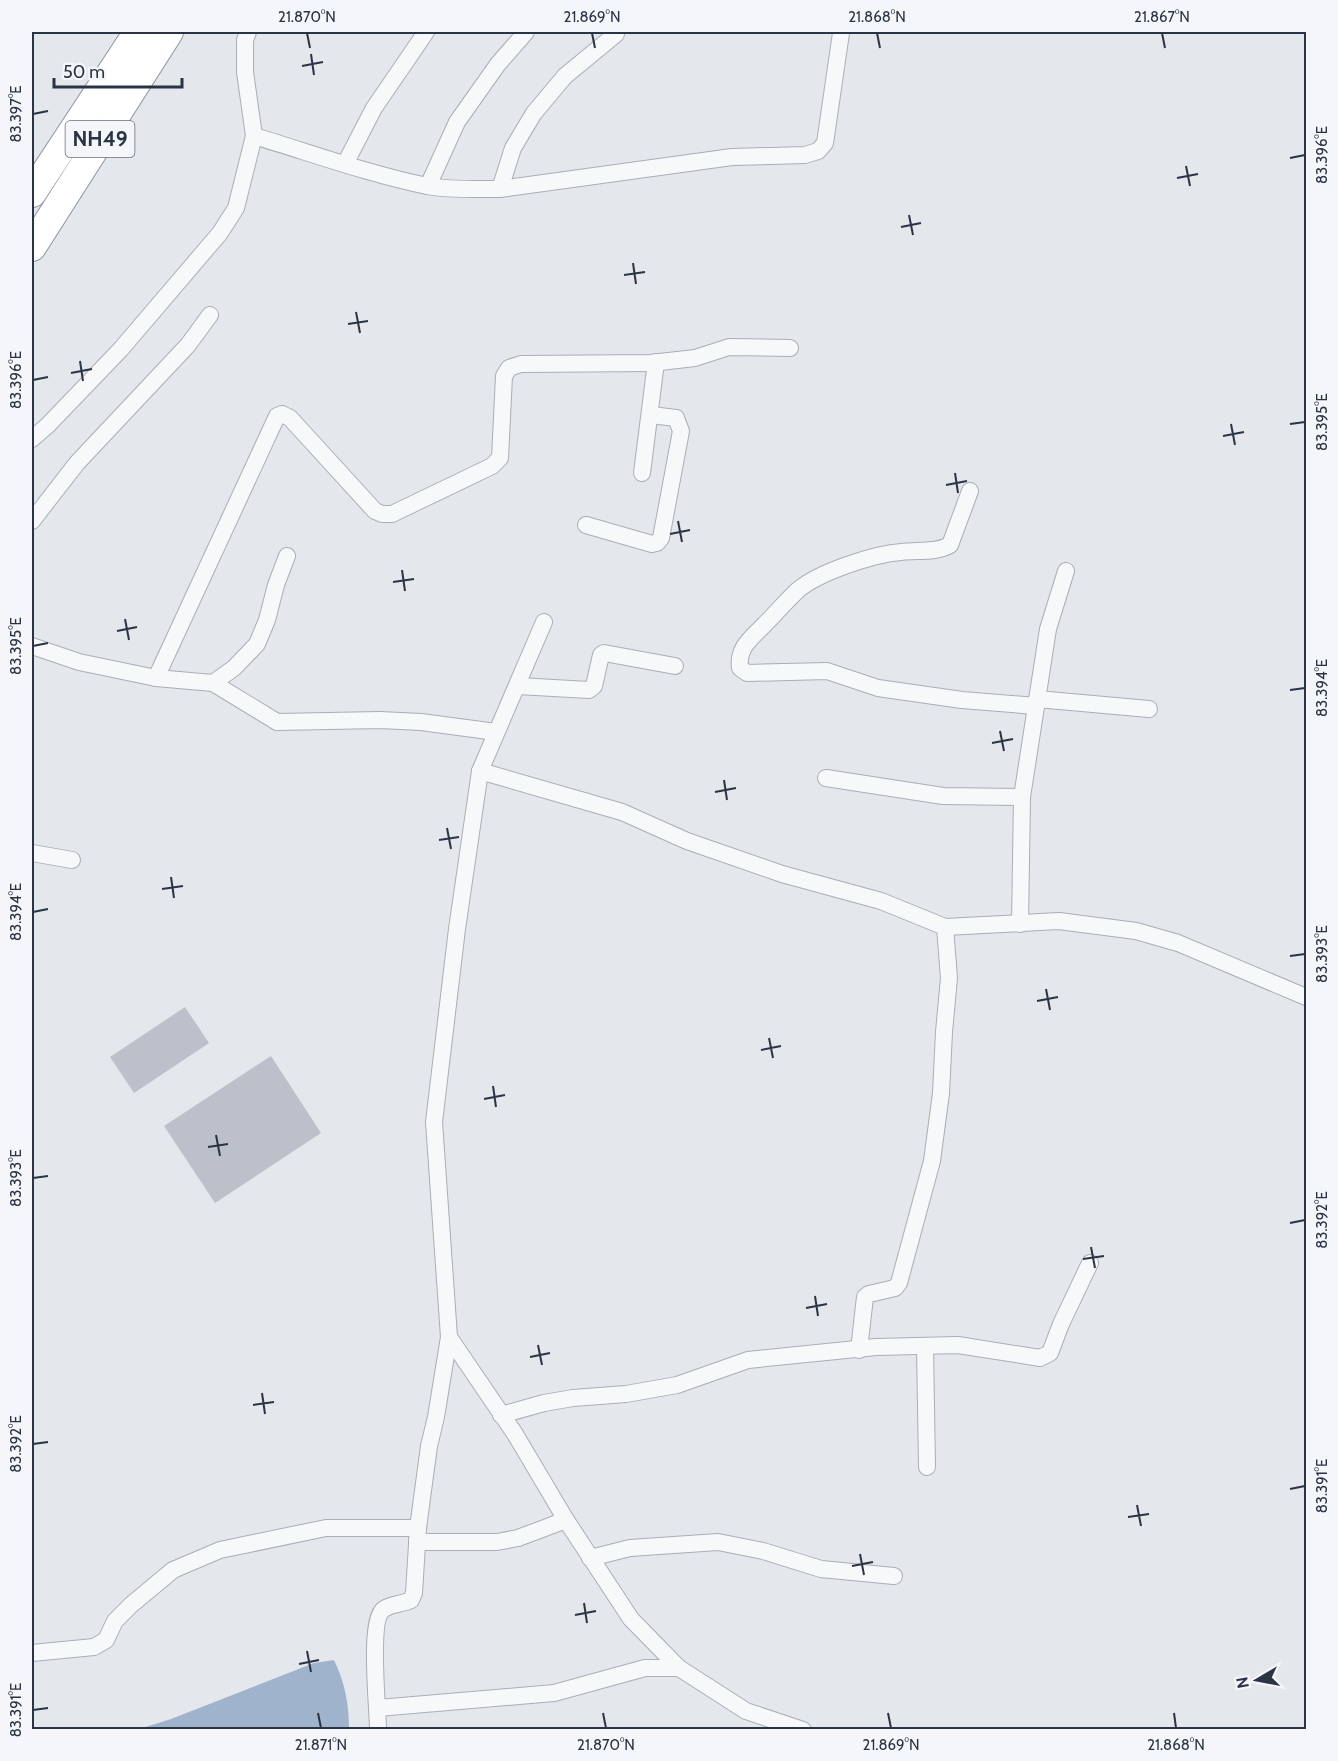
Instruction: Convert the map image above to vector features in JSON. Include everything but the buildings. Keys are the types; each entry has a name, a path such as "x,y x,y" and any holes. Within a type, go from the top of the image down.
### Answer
{"highway":[{"name":"NH49","path":"32,193 138,32"},
{"name":"NH49","path":"32,247 169,32"}],"street":[{"path":"32,439 122,349 220,233 236,208 254,136 245,72 245,40 248,32"},
{"path":"345,164 374,108 426,32"},
{"path":"428,186 457,122 498,63 526,32"},
{"path":"254,136 428,186 501,189 732,157 805,155 818,150 825,142 841,33"},
{"path":"501,189 513,147 534,113 565,76 616,34"},
{"path":"32,521 77,464 188,345 210,315"},
{"path":"156,678 277,416 282,414 291,418 375,511 392,514 492,466 500,458 504,376 509,368 521,364 656,363 695,358 729,347 790,348"},
{"path":"642,473 656,363"},
{"path":"586,525 652,544 657,543 661,538 681,431 676,418 651,415"},
{"path":"970,491 950,545 941,550 900,552 871,558 825,574 799,589 745,645 738,657 740,668 747,673 827,671 878,688 962,700 1149,709"},
{"path":"213,683 234,668 257,644 287,556"},
{"path":"1020,924 1022,797 1048,629 1066,571"},
{"path":"378,1730 375,1636 377,1617 384,1609 411,1600 414,1593 418,1535 429,1446 449,1337 434,1122 457,929 480,771 544,622"},
{"path":"32,646 79,662 156,678 213,683 277,722 380,720 420,722 496,732"},
{"path":"518,686 589,690 594,686 601,655 604,653 675,666"},
{"path":"480,771 622,812 698,845 782,874 881,901 945,927 1059,921 1136,932 1178,943 1306,997"},
{"path":"826,778 943,796 1022,797"},
{"path":"32,853 72,860"},
{"path":"859,1350 865,1297 895,1288 899,1283 932,1161 941,1093 949,978 945,927"},
{"path":"501,1415 573,1398 626,1394 677,1385 748,1360 907,1346 958,1345 1041,1358 1050,1353 1090,1263"},
{"path":"449,1337 631,1619 679,1668 746,1711 803,1730"},
{"path":"925,1347 927,1467"},
{"path":"32,1653 94,1647 106,1640 115,1621 131,1605 173,1570 220,1550 327,1527 497,1542 519,1538 566,1520"},
{"path":"590,1558 630,1548 718,1542 763,1551 821,1569 894,1576"},
{"path":"378,1708 554,1693 645,1668 679,1668"}],"water":[{"path":"334,1660 346,1694 349,1729 139,1729 171,1719 314,1663"}]}
